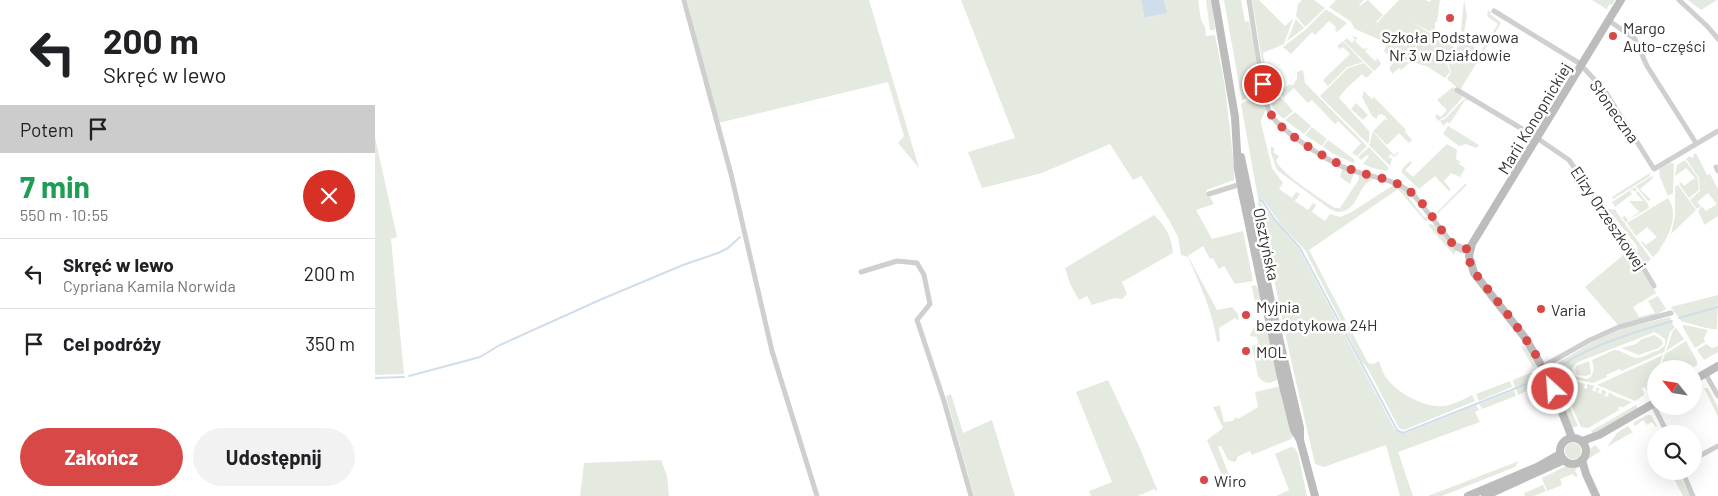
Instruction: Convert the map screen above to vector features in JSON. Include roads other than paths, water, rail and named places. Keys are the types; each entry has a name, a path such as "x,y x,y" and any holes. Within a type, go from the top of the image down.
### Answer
{"main road":[{"name":"Olsztyńska","path":"1215,0 1244,184 1300,428 1300,440 1314,494"},
{"name":"Marii Konopnickiej","path":"1470,250 1621,0"},
{"path":"1470,250 1470,264 1475,273 1526,339 1551,384 1567,425 1569,439"},
{"path":"1705,373 1718,366"},
{"path":"1569,439 1584,444 1647,409"},
{"path":"1569,439 1561,446 1562,457 1568,463 1579,462 1586,452 1584,444"},
{"path":"1468,496 1562,457"},
{"path":"1485,496 1562,457"},
{"path":"1579,462 1595,496"}],"street":[{"path":"684,0 731,174 772,351 817,496"},
{"path":"1249,0 1264,90 1273,119 1282,128 1328,159 1350,169 1387,179 1407,189 1453,244 1470,250"},
{"path":"1679,0 1718,39"},
{"name":"Słoneczna","path":"1494,11 1579,64 1605,91 1654,169 1696,143"},
{"path":"1609,20 1635,40 1647,66 1696,143 1718,131"},
{"name":"Elizy Orzeszkowej","path":"1457,90 1537,139 1573,165 1599,206 1634,252 1654,286"},
{"path":"1209,194 1244,184"},
{"path":"861,272 897,261 917,263 924,275 930,304 917,320 944,401 971,496"},
{"path":"1542,367 1590,340 1619,327 1671,313"},
{"path":"1705,373 1718,396"},
{"path":"1702,455 1718,446"},
{"path":"1686,480 1693,496"}],"water":[{"path":"1141,0 1164,0 1167,13 1145,18"}],"waterway":[{"path":"1259,200 1263,202 1276,221 1300,248 1397,430 1403,433 1539,379"},
{"path":"409,376 480,357 500,345 602,299 683,265 718,253 728,248 740,237"},
{"path":"1679,318 1718,307"},
{"path":"1553,372 1565,363 1594,348 1672,321"},
{"path":"375,378 404,377"}],"place":[{"name":"Szkoła Podstawowa Nr 3 w Działdowie","path":"1450,18"},
{"name":"Margo Auto-części","path":"1613,36"},
{"name":"Varia","path":"1541,309"},
{"name":"Myjnia bezdotykowa 24H","path":"1246,315"},
{"name":"MOL","path":"1246,351"},
{"name":"Wiro","path":"1204,480"}]}
